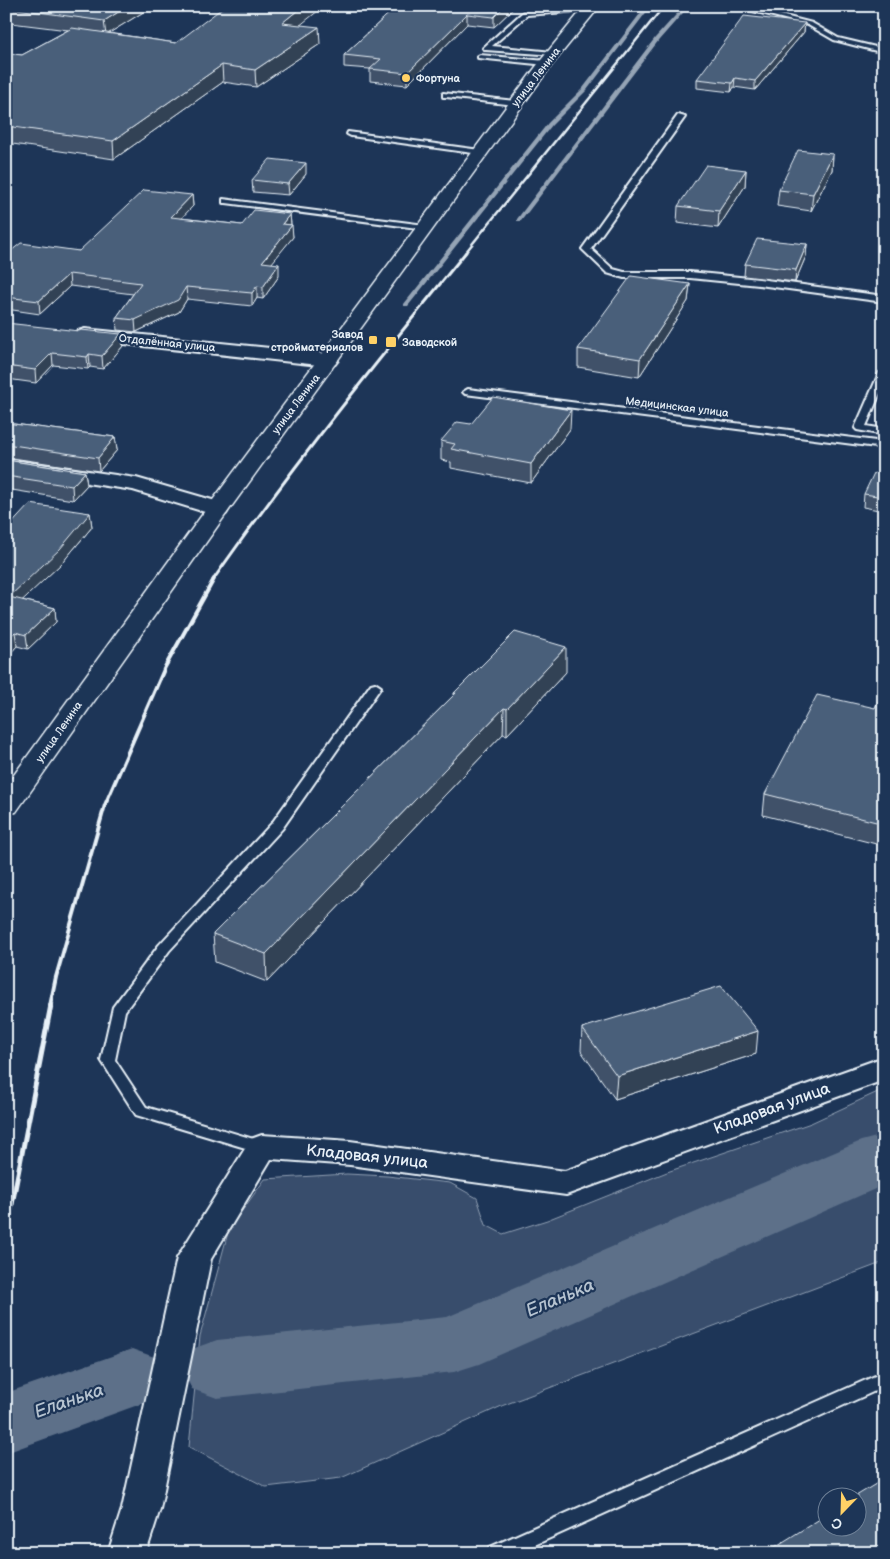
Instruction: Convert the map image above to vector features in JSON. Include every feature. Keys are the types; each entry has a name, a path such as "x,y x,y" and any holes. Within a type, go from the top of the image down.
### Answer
{"main road":[{"name":"улица Ленина","path":"6,806 218,508 515,103 592,7"}],"street":[{"name":"Отдалённая улица","path":"65,332 328,360"},
{"path":"6,465 136,484 218,508"},
{"name":"Кладовая улица","path":"262,1147 350,1153 566,1183 884,1068"},
{"path":"127,1553 141,1509 194,1258 262,1147"}],"lane":[{"path":"549,59 486,48 524,13 592,7"},
{"path":"744,8 810,24 836,39 884,50"},
{"path":"480,57 549,59"},
{"path":"446,95 515,103"},
{"path":"680,117 586,249 610,271 624,275 690,275 759,282 884,299"},
{"path":"351,134 480,152"},
{"path":"226,201 425,227"},
{"path":"884,373 860,428 884,432"},
{"name":"Медицинская улица","path":"468,392 884,445"},
{"path":"262,1147 141,1112 108,1060 118,1010 164,948 277,826 375,688"},
{"path":"497,1553 884,1379"}],"shaded area":[{"path":"884,1089 884,1262 504,1405 341,1478 266,1487 189,1447 200,1336 229,1229 265,1179 347,1174 450,1183 477,1198 486,1225 503,1234 547,1220 667,1172 811,1123"}],"building":[{"path":"13,6 128,6 104,21 9,8"},
{"path":"225,6 303,6 282,23 319,27 255,70 222,65 113,141 6,126 6,53 22,55 72,28 176,43"},
{"path":"397,6 505,6 494,17 467,14 407,73 370,69 381,59 344,55"},
{"path":"744,16 805,23 755,81 735,78 732,83 697,79"},
{"path":"798,150 833,154 813,194 779,190"},
{"path":"270,159 306,163 288,184 252,180"},
{"path":"706,165 746,170 719,211 678,206"},
{"path":"144,190 192,195 171,217 242,225 254,210 290,214 282,224 292,225 262,262 279,264 263,287 257,286 252,293 186,287 178,300 135,320 116,318 141,283 69,274 39,301 6,297 6,255 21,243 79,251"},
{"path":"757,239 807,244 796,270 745,264"},
{"path":"631,276 690,284 640,359 578,349"},
{"path":"6,323 121,334 102,356 89,354 87,357 52,353 35,370 6,366 8,363 6,363"},
{"path":"493,397 571,410 531,464 451,449 455,444 441,441 457,422 471,424"},
{"path":"6,423 115,437 98,458 6,444"},
{"path":"6,460 85,472 72,486 6,476"},
{"path":"874,473 884,474 884,497 864,494"},
{"path":"30,504 90,513 60,549 9,597 55,608 26,635 15,632 6,641 6,530"},
{"path":"515,632 566,647 507,709 504,708 266,954 213,934 456,693 454,693"},
{"path":"884,689 884,824 765,794 817,695 875,708"},
{"path":"721,986 758,1031 617,1076 582,1028"},
{"path":"884,1479 884,1553 765,1553 818,1520 818,1536 868,1536 868,1489"}],"waterway":[{"path":"406,305 550,124 585,89 649,6"},
{"path":"519,220 657,39 687,6"},
{"name":"Еланька","path":"217,1369 454,1344 884,1158"},
{"name":"Еланька","path":"6,1423 132,1378"}],"railway":[{"path":"465,253 664,6"},
{"path":"213,580 305,455 466,252"},
{"path":"50,1006 56,977 105,805 165,667 214,579"},
{"path":"6,1235 51,1005"}],"place":[{"name":"Фортуна","path":"406,78"},
{"name":"Завод стройматериалов","path":"373,340"},
{"name":"Заводской","path":"391,342"}]}
